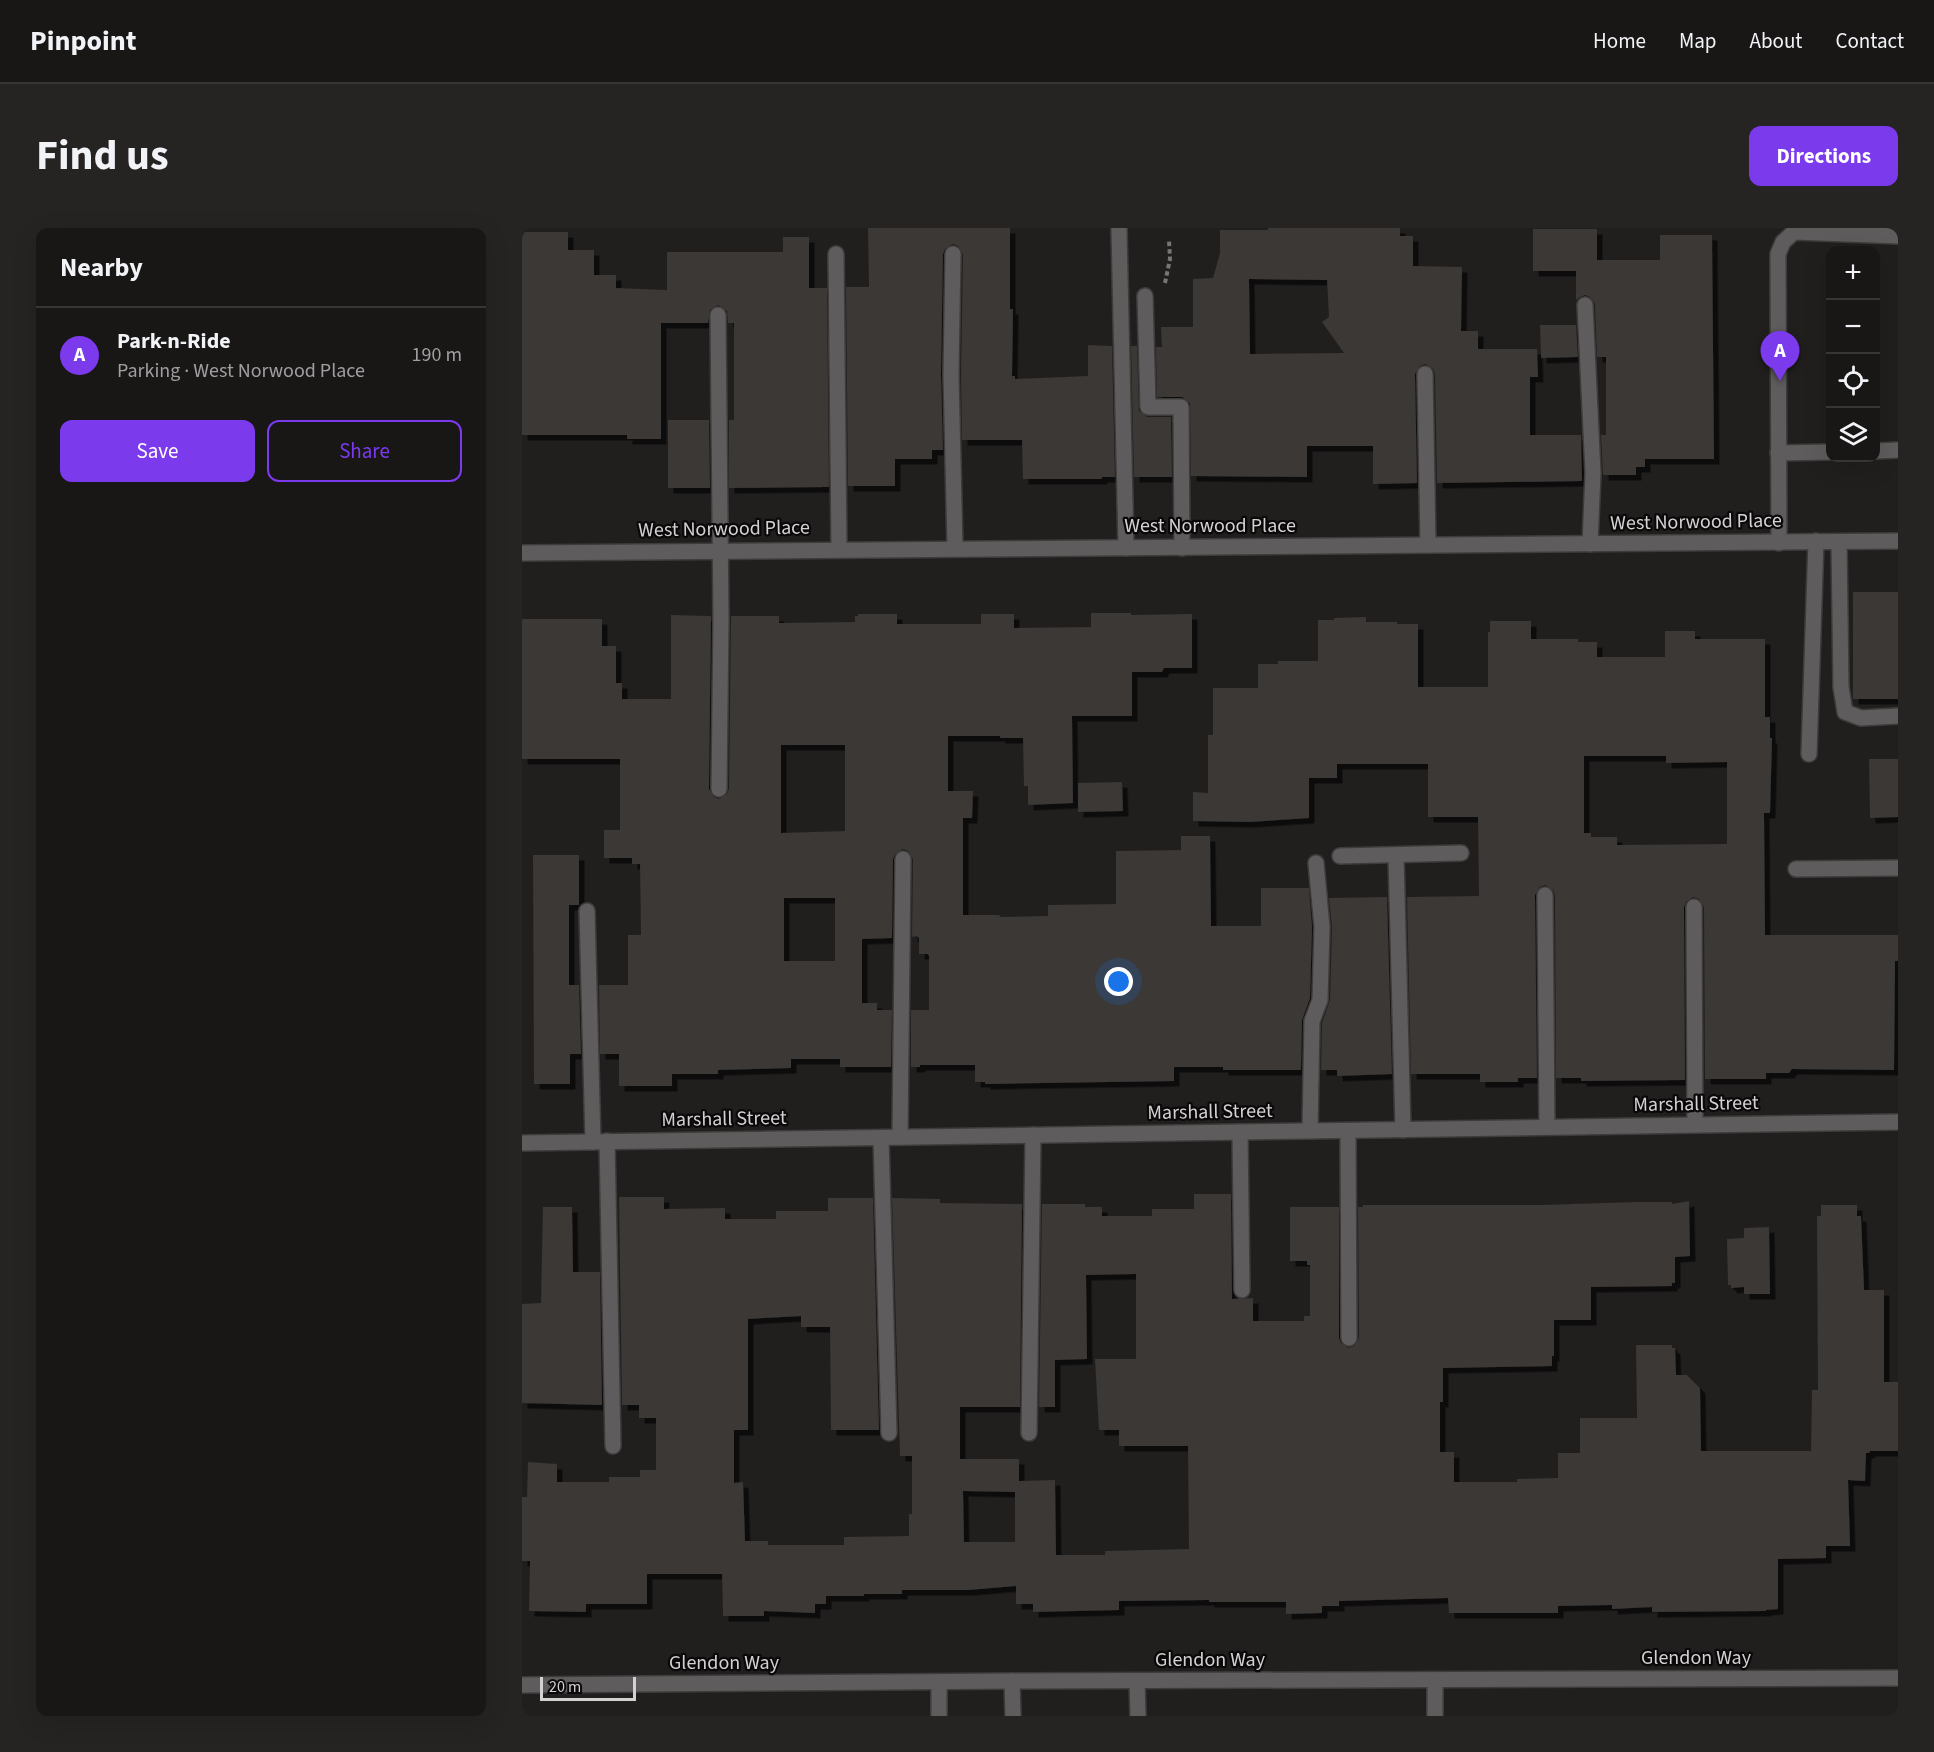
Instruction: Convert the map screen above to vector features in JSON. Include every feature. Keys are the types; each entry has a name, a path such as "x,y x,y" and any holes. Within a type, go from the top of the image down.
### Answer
{"street":[{"path":"1119,229 1126,548"},
{"path":"1779,543 1778,254 1783,242 1794,232 1898,236"},
{"path":"836,254 839,548"},
{"path":"953,254 951,374 955,548"},
{"path":"1145,296 1148,407 1181,407 1182,548"},
{"path":"1585,305 1593,473 1590,544"},
{"path":"718,315 721,620 719,789"},
{"path":"1425,374 1428,545"},
{"path":"1880,451 1898,450"},
{"path":"1778,453 1826,452"},
{"path":"1809,754 1816,541"},
{"name":"West Norwood Place","path":"522,553 839,548 1182,548 1898,541"},
{"path":"1839,542 1841,687 1845,712 1862,718 1898,716"},
{"path":"1340,856 1461,853"},
{"path":"1396,855 1402,1130"},
{"path":"900,1137 903,859"},
{"path":"1310,1131 1311,1021 1320,1000 1322,938 1316,863"},
{"path":"1796,869 1898,868"},
{"path":"1545,896 1547,1127"},
{"path":"1694,907 1695,1125"},
{"path":"587,911 613,1446"},
{"name":"Marshall Street","path":"522,1143 1898,1122"},
{"path":"1348,1131 1349,1338"},
{"path":"1240,1132 1242,1290"},
{"path":"1029,1433 1033,1135"},
{"path":"881,1138 889,1433"},
{"name":"Glendon Way","path":"522,1685 1898,1678"},
{"path":"1435,1680 1435,1716"},
{"path":"1012,1681 1013,1716"},
{"path":"1137,1681 1138,1716"},
{"path":"939,1682 939,1716"}],"path":[{"path":"1145,296 1166,283 1170,259 1168,240"}],"building":[{"path":"868,228 1010,228 1010,309 1013,309 1012,376 1015,376 1015,379 1088,376 1088,345 1112,346 1115,477 1023,479 1022,440 962,440 963,254 958,246 953,244 945,249 943,254 941,374 943,450 932,450 932,459 895,459 895,486 848,486 846,287 869,287"},
{"path":"1268,228 1400,228 1400,236 1413,236 1413,266 1462,267 1461,331 1478,331 1478,349 1537,349 1538,377 1530,377 1530,435 1581,435 1582,481 1437,483 1435,374 1433,369 1425,364 1420,366 1415,374 1417,483 1373,484 1373,446 1307,446 1307,477 1191,476 1190,403 1182,397 1157,397 1156,347 1162,347 1161,327 1193,327 1193,279 1213,278 1220,253 1220,230 1268,230","holes":["1249,279 1327,280 1329,317 1322,322 1344,353 1250,354"]},
{"path":"1533,229 1597,229 1597,260 1660,260 1660,235 1712,235 1714,459 1645,459 1645,467 1636,467 1636,475 1603,475 1601,435 1606,435 1606,357 1597,357 1595,304 1590,297 1585,295 1576,300 1576,271 1533,271"},
{"path":"522,232 568,232 568,250 594,250 594,275 616,275 616,288 667,290 667,252 783,252 783,237 809,237 809,288 827,288 829,487 729,488 729,420 734,420 734,323 728,323 727,311 718,305 710,310 708,323 661,323 661,439 627,439 627,435 522,435"},
{"path":"1540,325 1576,325 1578,357 1541,358"},
{"path":"1131,346 1137,346 1139,411 1147,417 1171,417 1172,477 1134,477"},
{"path":"668,420 709,420 710,488 668,488"},
{"path":"1853,592 1898,592 1898,699 1853,699"},
{"path":"1091,613 1192,614 1192,668 1164,668 1162,672 1132,672 1132,716 1072,716 1073,803 1028,805 1028,786 1024,786 1023,738 948,736 948,791 973,791 972,818 963,818 963,915 1048,916 1048,905 1116,904 1116,851 1181,850 1181,836 1210,836 1211,926 1261,926 1261,888 1309,888 1312,927 1310,998 1302,1020 1301,1070 1223,1070 1223,1067 1174,1067 1174,1081 985,1084 985,1082 975,1082 975,1065 911,1067 911,1010 929,1010 929,956 919,954 919,938 912,937 913,859 908,851 903,849 895,854 893,859 892,938 862,939 862,1003 877,1003 877,1010 892,1010 891,1067 840,1067 840,1059 791,1059 791,1068 718,1070 718,1074 672,1074 672,1086 619,1086 619,1054 600,1054 599,985 628,985 628,935 641,935 640,864 632,864 632,858 604,858 604,830 620,830 620,759 522,759 522,619 602,619 602,646 616,646 616,683 622,683 622,699 671,699 671,615 711,616 709,789 714,797 719,799 727,794 729,789 731,616 779,616 779,623 855,622 855,616 858,614 897,614 897,624 981,624 981,614 1014,614 1014,628 1091,627","holes":["781,745 845,745 845,831 781,833","784,898 835,898 835,961 784,961"]},
{"path":"1366,617 1366,622 1418,624 1418,687 1488,687 1490,621 1531,621 1531,639 1578,639 1578,642 1597,642 1597,657 1665,657 1665,631 1695,631 1695,639 1765,639 1765,717 1770,717 1770,738 1772,738 1770,813 1764,813 1765,935 1898,935 1898,961 1895,961 1894,1070 1792,1069 1789,1073 1766,1073 1766,1079 1705,1079 1704,907 1699,899 1693,897 1686,902 1684,907 1685,1080 1581,1081 1581,1078 1556,1078 1555,895 1553,890 1545,885 1540,887 1535,895 1537,1078 1518,1078 1518,1082 1480,1082 1480,1074 1411,1074 1407,897 1479,896 1478,817 1428,817 1428,764 1337,764 1337,778 1309,778 1309,818 1250,822 1193,821 1193,792 1208,793 1208,735 1213,735 1213,688 1258,688 1258,664 1278,664 1278,661 1318,661 1318,620 1334,620 1334,618","holes":["1584,756 1666,756 1666,763 1727,762 1727,844 1617,845 1617,837 1591,837 1591,833 1584,833"]},
{"path":"1869,759 1898,759 1898,817 1870,818"},
{"path":"1122,782 1123,811 1078,812 1078,783"},
{"path":"533,855 579,855 579,905 569,905 569,985 579,985 581,1054 570,1054 570,1084 534,1084"},
{"path":"1387,897 1392,1074 1337,1076 1337,1070 1321,1070 1322,1023 1330,1000 1332,927 1329,898"},
{"path":"1194,1194 1231,1194 1232,1299 1253,1298 1253,1321 1304,1321 1304,1316 1310,1316 1310,1265 1307,1265 1307,1261 1290,1261 1290,1207 1339,1207 1339,1338 1341,1343 1348,1348 1354,1346 1359,1338 1358,1207 1363,1207 1363,1205 1542,1205 1635,1202 1672,1202 1672,1204 1689,1201 1690,1256 1675,1257 1675,1283 1672,1283 1672,1286 1591,1287 1591,1320 1554,1320 1552,1366 1443,1368 1440,1452 1454,1452 1454,1482 1517,1482 1517,1479 1558,1478 1558,1453 1580,1453 1580,1418 1637,1418 1636,1345 1672,1345 1672,1348 1675,1348 1676,1375 1687,1375 1700,1388 1701,1451 1811,1451 1812,1390 1818,1390 1817,1216 1821,1216 1821,1205 1857,1205 1857,1216 1861,1216 1864,1290 1884,1290 1884,1382 1898,1382 1898,1451 1866,1453 1865,1481 1848,1480 1850,1546 1826,1546 1826,1558 1778,1559 1778,1609 1766,1611 1652,1612 1652,1607 1612,1609 1612,1605 1558,1606 1558,1613 1449,1613 1448,1598 1339,1601 1339,1606 1322,1606 1322,1613 1286,1614 1286,1602 1209,1602 1209,1600 1119,1601 1119,1610 1033,1612 1033,1604 1016,1604 1016,1586 968,1590 902,1590 902,1594 864,1594 864,1596 826,1596 826,1604 815,1604 815,1613 764,1611 764,1616 723,1616 722,1574 647,1574 647,1604 586,1604 586,1612 529,1611 530,1561 522,1561 522,1497 527,1497 528,1462 557,1464 557,1482 609,1482 609,1477 640,1477 640,1470 656,1470 656,1418 639,1418 639,1405 622,1405 619,1197 664,1197 664,1209 725,1208 725,1219 776,1219 776,1211 828,1211 828,1198 873,1198 879,1430 831,1430 830,1327 801,1327 801,1316 748,1319 748,1430 734,1430 734,1483 743,1482 745,1541 768,1541 768,1545 844,1545 844,1537 909,1536 909,1514 912,1514 912,1456 900,1456 892,1198 940,1199 940,1203 1022,1204 1020,1407 960,1407 960,1459 1019,1459 1019,1481 1055,1480 1056,1555 1105,1555 1105,1551 1189,1549 1188,1446 1119,1446 1119,1430 1099,1430 1095,1359 1136,1359 1136,1274 1086,1275 1087,1359 1055,1360 1055,1407 1039,1407 1042,1204 1085,1204 1085,1207 1102,1207 1102,1216 1152,1216 1152,1209 1194,1209","holes":["963,1491 1015,1492 1015,1542 964,1542"]},
{"path":"543,1207 572,1207 573,1272 600,1272 602,1405 522,1403 522,1304 541,1303"},
{"path":"1769,1227 1770,1294 1744,1294 1744,1287 1731,1288 1731,1285 1728,1285 1727,1239 1744,1238 1744,1228"}],"place":[{"name":"Park-n-Ride","path":"1780,381"}]}
